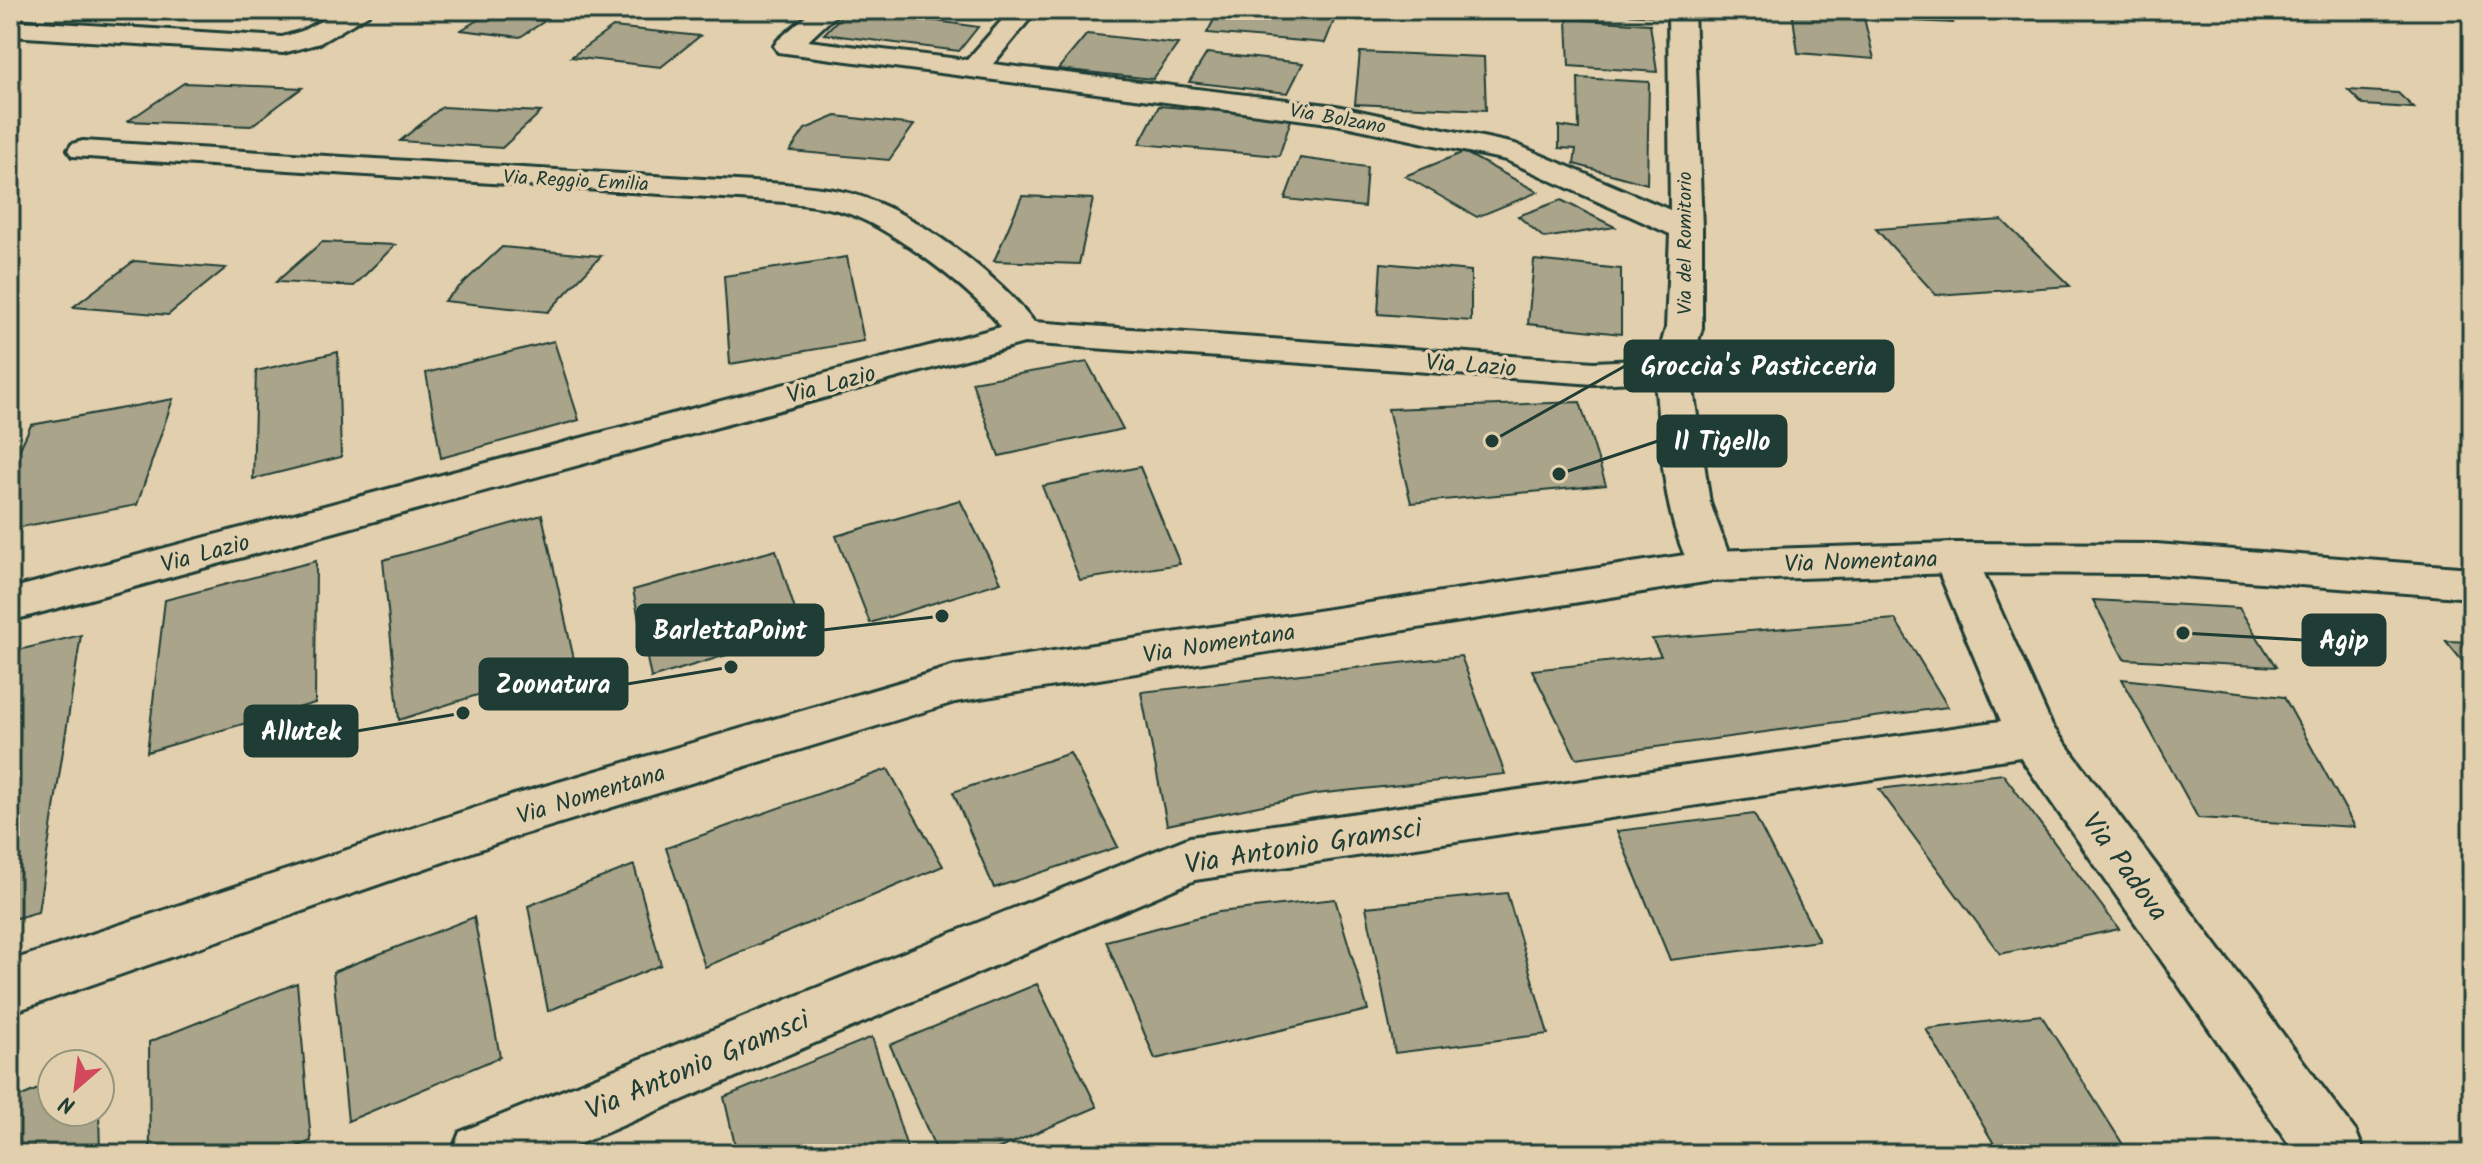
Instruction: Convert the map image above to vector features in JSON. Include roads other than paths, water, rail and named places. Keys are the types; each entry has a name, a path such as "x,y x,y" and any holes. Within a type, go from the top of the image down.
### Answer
{"street":[{"path":"10,28 283,45 311,37 359,10"},
{"name":"Via Bolzano","path":"828,10 787,46 1336,115 1515,153 1686,229"},
{"path":"974,69 1024,10"},
{"name":"Via del Romitorio","path":"1681,10 1686,229 1684,328 1672,369 1689,503 1711,566"},
{"name":"Via Reggio Emilia","path":"83,150 785,193 847,202 891,219 993,297 1023,332"},
{"name":"Via Lazio","path":"10,605 1023,332 1594,373 1672,369"},
{"name":"Via Nomentana","path":"10,987 511,817 955,684 1711,566 1955,558 2156,559 2472,583"},
{"name":"Via Padova","path":"1955,558 2032,736 2334,1154"},
{"name":"Via Antonio Gramsci","path":"482,1154 1190,859 2032,736"}],"place":[{"name":"Groccia's Pasticceria","path":"1492,441"},
{"name":"Il Tigello","path":"1559,474"},
{"name":"BarlettaPoint","path":"942,616"},
{"name":"Agip","path":"2183,633"},
{"name":"Zoonatura","path":"731,667"},
{"name":"Allutek","path":"463,713"}]}
